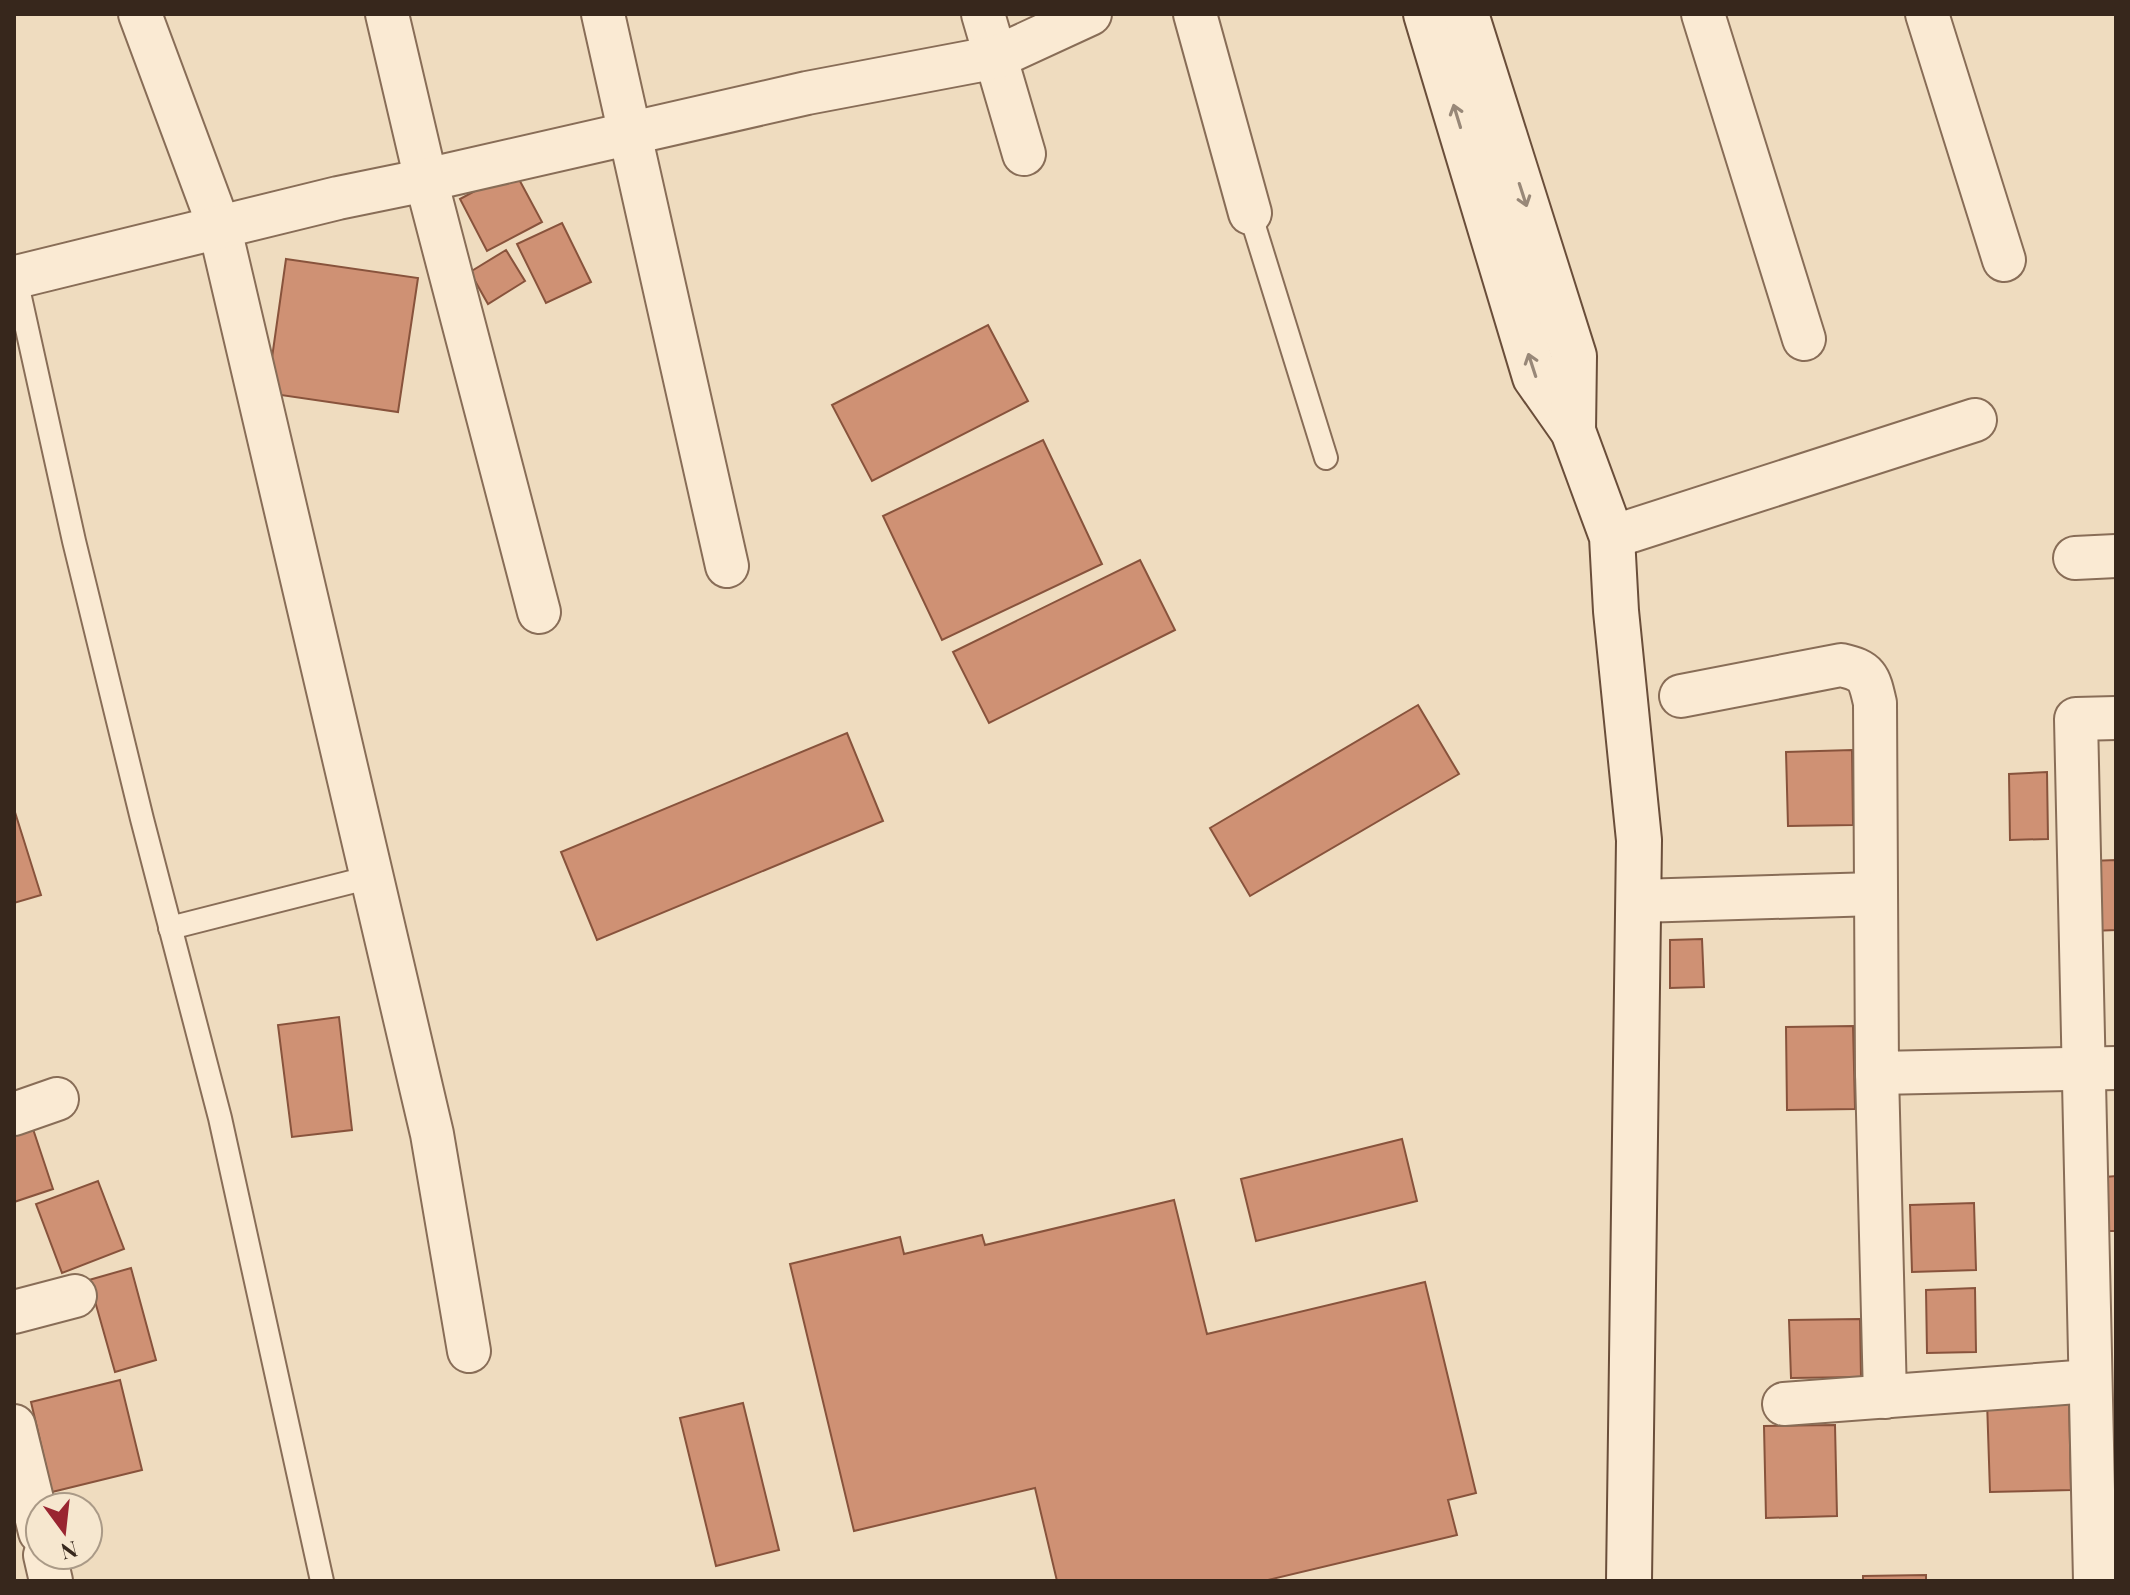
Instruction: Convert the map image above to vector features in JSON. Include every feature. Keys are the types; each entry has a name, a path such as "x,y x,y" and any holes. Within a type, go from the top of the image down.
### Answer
{"street":[{"path":"140,14 220,229 432,1134 469,1351"},
{"path":"387,14 426,180 539,612"},
{"path":"603,14 727,566"},
{"path":"983,14 1024,154"},
{"path":"15,274 807,93 997,57 1090,14"},
{"path":"1195,14 1250,213"},
{"path":"1426,14 1535,377 1573,431 1612,537 1616,611 1639,840 1629,1581"},
{"path":"1466,14 1574,356 1573,431"},
{"path":"1703,14 1804,339"},
{"path":"1927,14 2004,260"},
{"path":"1612,537 1975,420"},
{"path":"2075,558 2116,556"},
{"path":"1681,696 1841,665 1859,669 1870,680 1875,703 1877,1073 1885,1397"},
{"path":"2095,1581 2105,1497 2090,1381 2100,1069 2076,719 2116,718"},
{"path":"1638,901 1876,894"},
{"path":"1877,1073 2100,1069"},
{"path":"14,1114 57,1099"},
{"path":"14,1312 75,1296"},
{"path":"1784,1404 2090,1381"},
{"path":"15,1433 30,1491"}],"lane":[{"path":"1250,213 1326,458"},
{"path":"15,274 74,541 220,1118 322,1581"},
{"path":"170,928 371,877"}],"building":[{"path":"514,170 542,222 487,251 460,199"},
{"path":"562,223 591,282 546,303 517,244"},
{"path":"506,250 525,281 488,304 470,272"},
{"path":"286,259 418,278 398,412 267,393"},
{"path":"988,325 1028,401 872,481 832,405"},
{"path":"1043,440 1102,564 942,640 883,516"},
{"path":"1140,560 1175,630 989,723 953,652"},
{"path":"1418,705 1459,774 1250,896 1210,828"},
{"path":"847,733 883,821 597,940 561,852"},
{"path":"1852,750 1853,825 1788,826 1786,752"},
{"path":"2047,772 2048,839 2010,840 2009,774"},
{"path":"14,809 41,895 14,903"},
{"path":"2116,860 2116,930 2091,931 2090,861"},
{"path":"1702,939 1704,987 1670,988 1670,940"},
{"path":"339,1017 352,1130 292,1137 278,1025"},
{"path":"1853,1026 1855,1109 1787,1110 1786,1027"},
{"path":"31,1123 53,1189 14,1202 14,1129"},
{"path":"1402,1139 1417,1201 1256,1241 1241,1179"},
{"path":"2116,1176 2116,1231 2106,1231 2105,1177"},
{"path":"98,1181 124,1249 62,1273 36,1204"},
{"path":"1174,1200 1207,1334 1425,1282 1476,1493 1448,1500 1457,1535 1264,1581 1057,1581 1035,1488 854,1531 790,1264 900,1237 904,1254 982,1235 985,1245"},
{"path":"1974,1203 1976,1270 1912,1272 1910,1205"},
{"path":"131,1268 156,1360 115,1372 89,1280"},
{"path":"1975,1288 1976,1352 1927,1353 1926,1290"},
{"path":"1860,1319 1861,1377 1791,1378 1789,1320"},
{"path":"120,1380 142,1470 52,1491 31,1402"},
{"path":"2069,1399 2071,1490 1990,1492 1987,1401"},
{"path":"743,1403 779,1550 716,1566 680,1418"},
{"path":"1835,1425 1837,1516 1766,1518 1764,1426"},
{"path":"1926,1575 1926,1581 1863,1581 1863,1576"}]}
